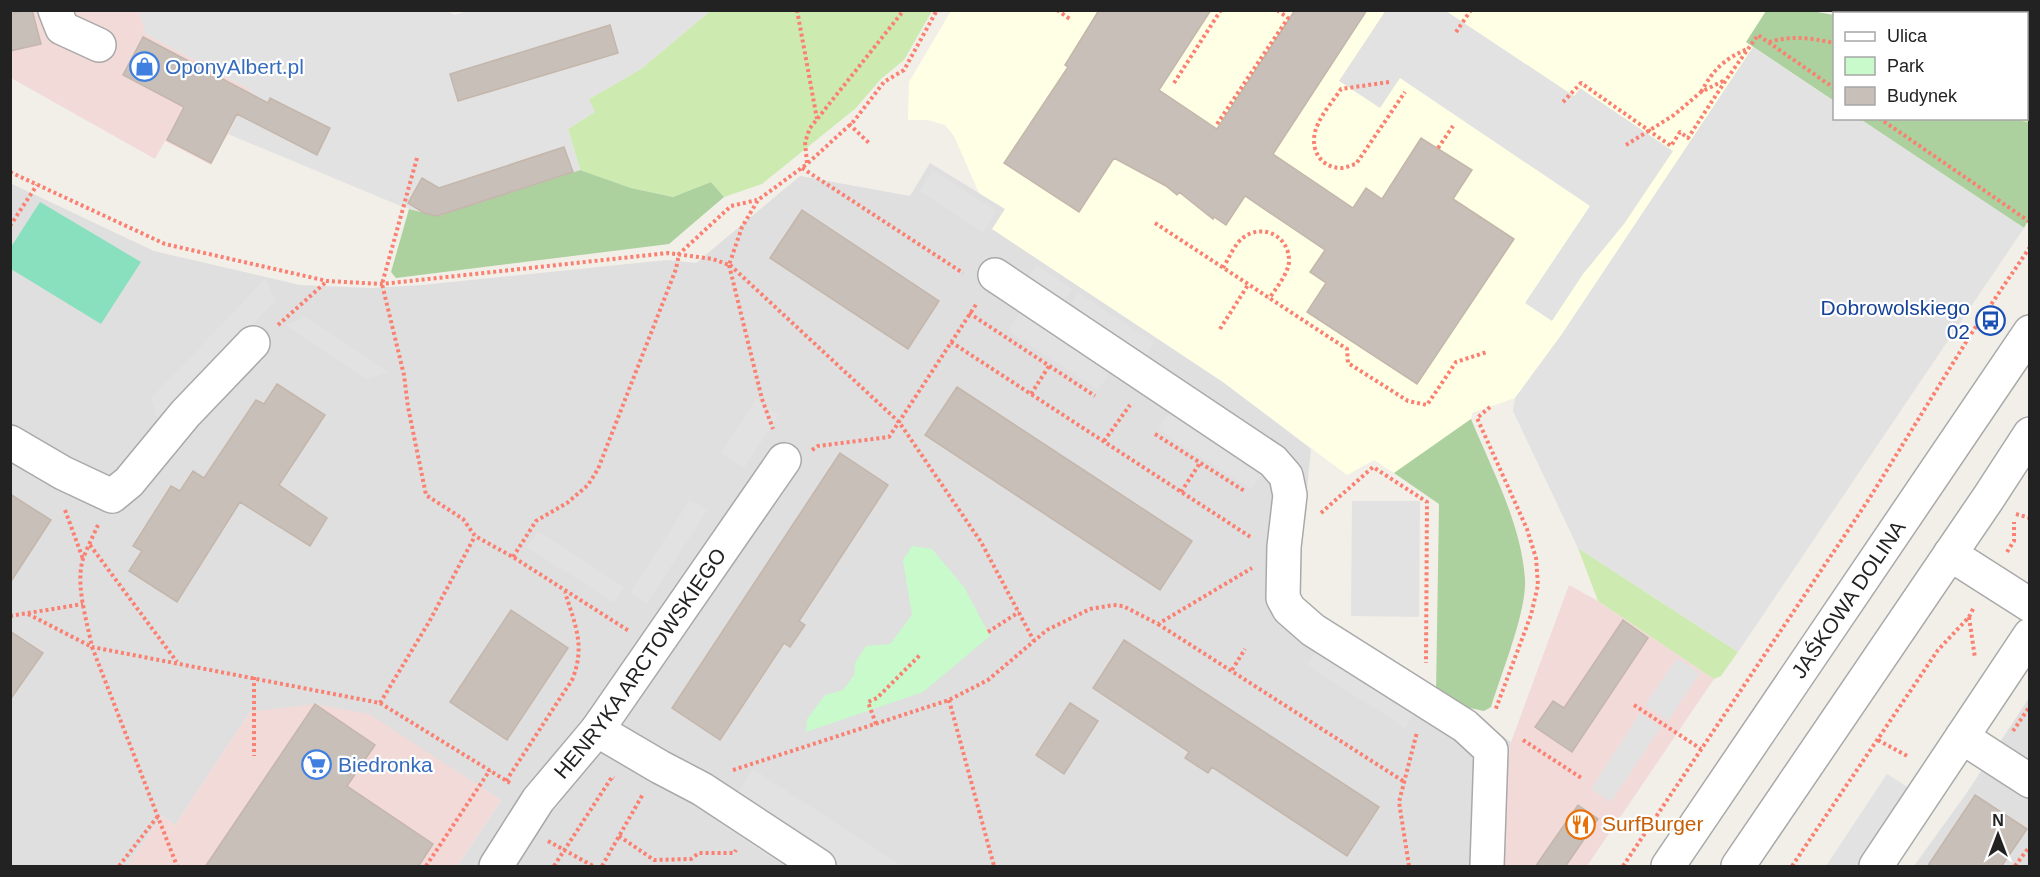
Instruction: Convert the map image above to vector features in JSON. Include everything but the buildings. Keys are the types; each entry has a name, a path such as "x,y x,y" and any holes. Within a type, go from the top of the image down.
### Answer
{"street":[{"path":"55,10 62,28 99,45"},
{"path":"990,282 1150,378 1273,461 1286,476 1290,495 1280,550 1284,598 1289,609 1313,630 1465,726 1491,750 1487,867"},
{"name":"JAŚKOWA DOLINA","path":"1668,867 2030,332"},
{"path":"10,441 63,473 112,496 129,482 184,414 264,336"},
{"path":"1738,867 2030,434"},
{"name":"HENRYKA ARCTOWSKIEGO","path":"496,867 530,813 597,730 784,460"},
{"path":"1950,554 2030,605"},
{"path":"1875,867 2030,634"},
{"path":"597,730 702,789 819,867"},
{"path":"1962,737 2030,781"}],"path":[{"path":"797,10 817,120"},
{"path":"807,164 806,142 810,128 904,10"},
{"path":"762,399 729,265 742,227 758,200 807,164 849,124 884,82 904,70 937,10"},
{"path":"1057,10 1070,19"},
{"path":"1174,83 1221,10"},
{"path":"1217,124 1288,18 1277,10"},
{"path":"1456,32 1471,10"},
{"path":"1563,102 1581,83 1671,146 1680,132 1688,138 1758,35 1833,87"},
{"path":"1768,42 1785,37 1803,37 1833,43"},
{"path":"1701,92 1711,74 1720,65 1748,49"},
{"path":"1626,145 1674,115 1701,92 1726,80"},
{"path":"1389,82 1341,89 1318,123 1314,136 1314,147 1319,158 1327,165 1342,168 1356,165 1405,92"},
{"path":"1882,120 2030,222"},
{"path":"849,124 870,144"},
{"path":"1438,148 1454,126"},
{"path":"417,158 382,284 404,375 408,407 426,495 463,519 475,536 654,646"},
{"path":"802,168 990,282 889,437 840,443"},
{"path":"10,172 165,243 327,281 382,284 668,253 713,259 729,265 899,422 981,542 1034,641"},
{"path":"10,226 37,185"},
{"path":"513,558 536,521 567,503 588,485 598,469 676,269 679,254 731,206 758,200"},
{"path":"1155,223 1347,349 1348,363 1408,401 1427,405 1456,362 1487,352"},
{"path":"1223,268 1241,239 1252,233 1266,231 1278,236 1287,248 1289,263 1269,298"},
{"path":"1623,867 1869,499 1965,344 2030,246"},
{"path":"264,336 327,281"},
{"path":"1220,330 1248,285"},
{"path":"969,314 1095,396"},
{"path":"989,326 995,318"},
{"path":"951,342 1181,492 1280,550 1158,624"},
{"path":"1031,394 1049,366"},
{"path":"1104,441 1150,378"},
{"path":"1465,726 1474,715 1486,716 1494,713 1531,615 1538,585 1536,558 1527,529 1477,418 1490,407"},
{"path":"1155,434 1246,492"},
{"path":"1181,492 1200,463"},
{"path":"1321,513 1373,467 1427,502 1425,702 1399,801 1409,867"},
{"path":"112,496 83,560 81,573 83,604 92,647 177,867"},
{"path":"2014,541 2014,513 2030,518"},
{"path":"380,703 429,622 475,536"},
{"path":"90,545 177,663"},
{"path":"506,781 573,680 578,665 580,649 578,634 564,591"},
{"path":"10,616 83,604"},
{"path":"702,789 706,778 949,700 988,680 1034,641 1061,622 1089,609 1113,605 1123,606 1158,624 1403,781"},
{"path":"988,632 1019,612"},
{"path":"28,614 92,647 380,703 506,781 530,813 564,851 593,867"},
{"path":"1792,867 1938,650 1969,617 1976,667"},
{"path":"1232,670 1245,649"},
{"path":"876,724 868,702 877,698 921,654"},
{"path":"254,677 254,756"},
{"path":"949,700 995,866"},
{"path":"1634,705 1701,749"},
{"path":"2010,736 2030,706"},
{"path":"1515,735 1583,779"},
{"path":"602,867 660,767"},
{"path":"426,867 489,770"},
{"path":"554,867 612,777 623,782"},
{"path":"119,867 158,816"},
{"path":"619,836 654,860 691,859 699,853 734,853 741,846"},
{"path":"2015,867 2030,846"}],"shaded area":[{"path":"445,10 455,15 470,10 710,11 641,69 589,99 595,112 568,129 580,170 437,216 403,207 228,134 251,90 146,34 139,11"},
{"path":"1386,10 1446,11 1574,96 1580,88 1673,151 1624,224 1583,274 1552,321 1525,303 1590,206 1400,78 1380,108 1339,81"},
{"path":"11,11 139,11 146,34 251,90 211,165 165,141 155,159 11,78"},
{"path":"951,11 1766,11 1746,42 1753,47 1562,334 1515,398 1472,413 1471,419 1394,473 1374,460 1347,475 1223,382 992,229 1005,209 979,193 954,136 945,125 928,120 908,120 909,82"},
{"path":"1753,47 1833,100 1833,120 1862,120 2024,228 1738,652 1578,548 1513,411 1515,398 1562,334"},
{"path":"930,163 1005,209 993,229 1223,382 1311,449 1298,582 1303,604 1511,742 1502,790 1501,866 457,866 501,800 250,712 175,825 162,816 127,866 11,866 10,183 154,251 300,285 371,288 422,285 667,260 696,263 800,176 910,196"},
{"path":"933,170 997,211 983,232 920,191"},
{"path":"1036,265 1072,289 1063,302 1027,279"},
{"path":"266,278 275,301 159,424 151,398"},
{"path":"1079,293 1155,343 1146,356 1070,306"},
{"path":"1020,312 1110,371 1098,390 1008,331"},
{"path":"306,317 389,372 367,379 286,325"},
{"path":"756,400 779,415 744,468 721,453"},
{"path":"1170,412 1263,472 1251,489 1158,429"},
{"path":"690,500 707,511 646,604 630,593"},
{"path":"1352,501 1420,501 1419,617 1351,616"},
{"path":"538,531 624,587 614,603 527,547"},
{"path":"1569,585 1598,601 1714,679 1587,866 1501,866 1502,790 1511,742"},
{"path":"1320,645 1418,708 1405,728 1307,665"},
{"path":"1677,658 1700,673 1668,721 1645,705"},
{"path":"2029,698 2029,866 1914,866 1966,794"},
{"path":"315,704 369,714 501,800 457,866 127,866 162,816 175,825 250,712"},
{"path":"1640,713 1661,727 1611,802 1591,789"},
{"path":"753,769 901,866 784,866 718,823"},
{"path":"1887,774 1909,788 1857,866 1826,866"}],"green space":[{"path":"710,11 932,11 904,60 881,79 856,108 762,184 724,197 711,182 673,197 631,188 580,170 568,129 594,112 589,99 641,69"},
{"path":"1766,11 1812,11 1833,15 1833,100 1746,42"},
{"path":"1920,11 2029,11 2029,123 2016,120 2028,120 2028,12"},
{"path":"1862,120 2019,120 2029,123 2029,219 2024,228"},
{"path":"580,170 631,188 673,197 711,182 724,197 669,244 396,278 391,272 409,209 438,216"},
{"path":"40,202 141,262 101,324 11,269 11,247"},
{"path":"1471,419 1512,517 1522,558 1525,592 1518,625 1491,707 1484,711 1470,708 1467,713 1436,694 1439,504 1394,473"},
{"path":"912,546 932,549 964,587 990,636 923,692 806,732 807,719 825,695 843,690 854,675 855,663 866,646 890,644 912,615 903,560"},
{"path":"1578,548 1738,652 1721,676 1714,679 1598,601"}],"place":[{"name":"OponyAlbert.pl","path":"144,67"},
{"name":"Dobrowolskiego 02","path":"1991,320"},
{"name":"Biedronka","path":"317,765"},
{"name":"SurfBurger","path":"1581,824"}]}
